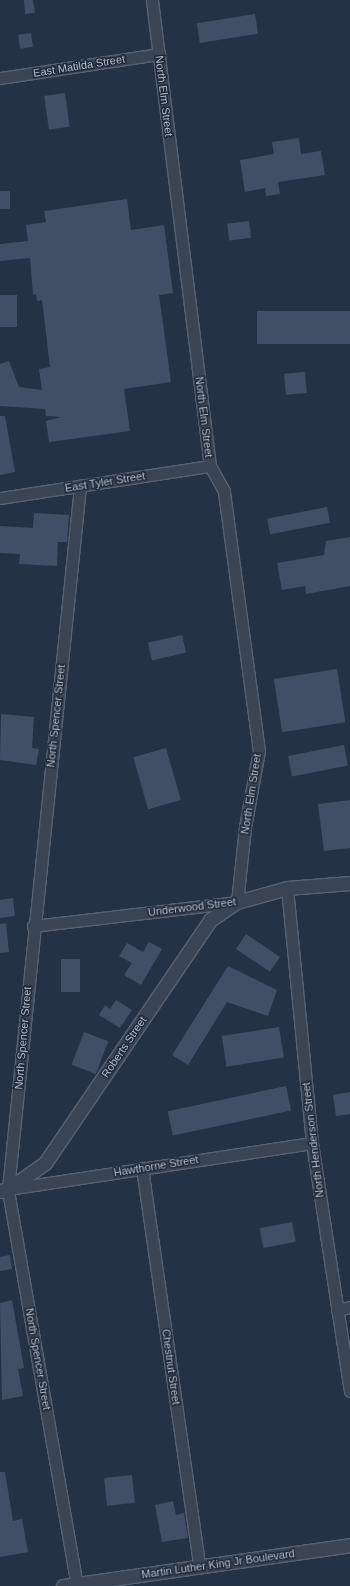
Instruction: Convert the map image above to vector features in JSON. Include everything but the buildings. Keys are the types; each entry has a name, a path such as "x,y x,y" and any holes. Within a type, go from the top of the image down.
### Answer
{"street":[{"name":"North Elm Street","path":"152,0 210,466 224,491 259,751 245,827 237,902"},
{"name":"East Matilda Street","path":"0,78 159,54"},
{"name":"East Tyler Street","path":"0,498 210,466"},
{"name":"North Spencer Street","path":"77,1585 4,1190 80,486"},
{"name":"Underwood Street","path":"33,926 237,902 288,888 350,883"},
{"name":"North Henderson Street","path":"288,888 312,1144 350,1391"},
{"name":"Roberts Street","path":"4,1190 45,1163 210,920 237,902"},
{"name":"Hawthorne Street","path":"4,1190 142,1168 312,1144"},
{"name":"Chestnut Street","path":"142,1168 199,1566"},
{"path":"337,1310 350,1307"},
{"name":"Martin Luther King Jr Boulevard","path":"63,1586 350,1545"}]}
